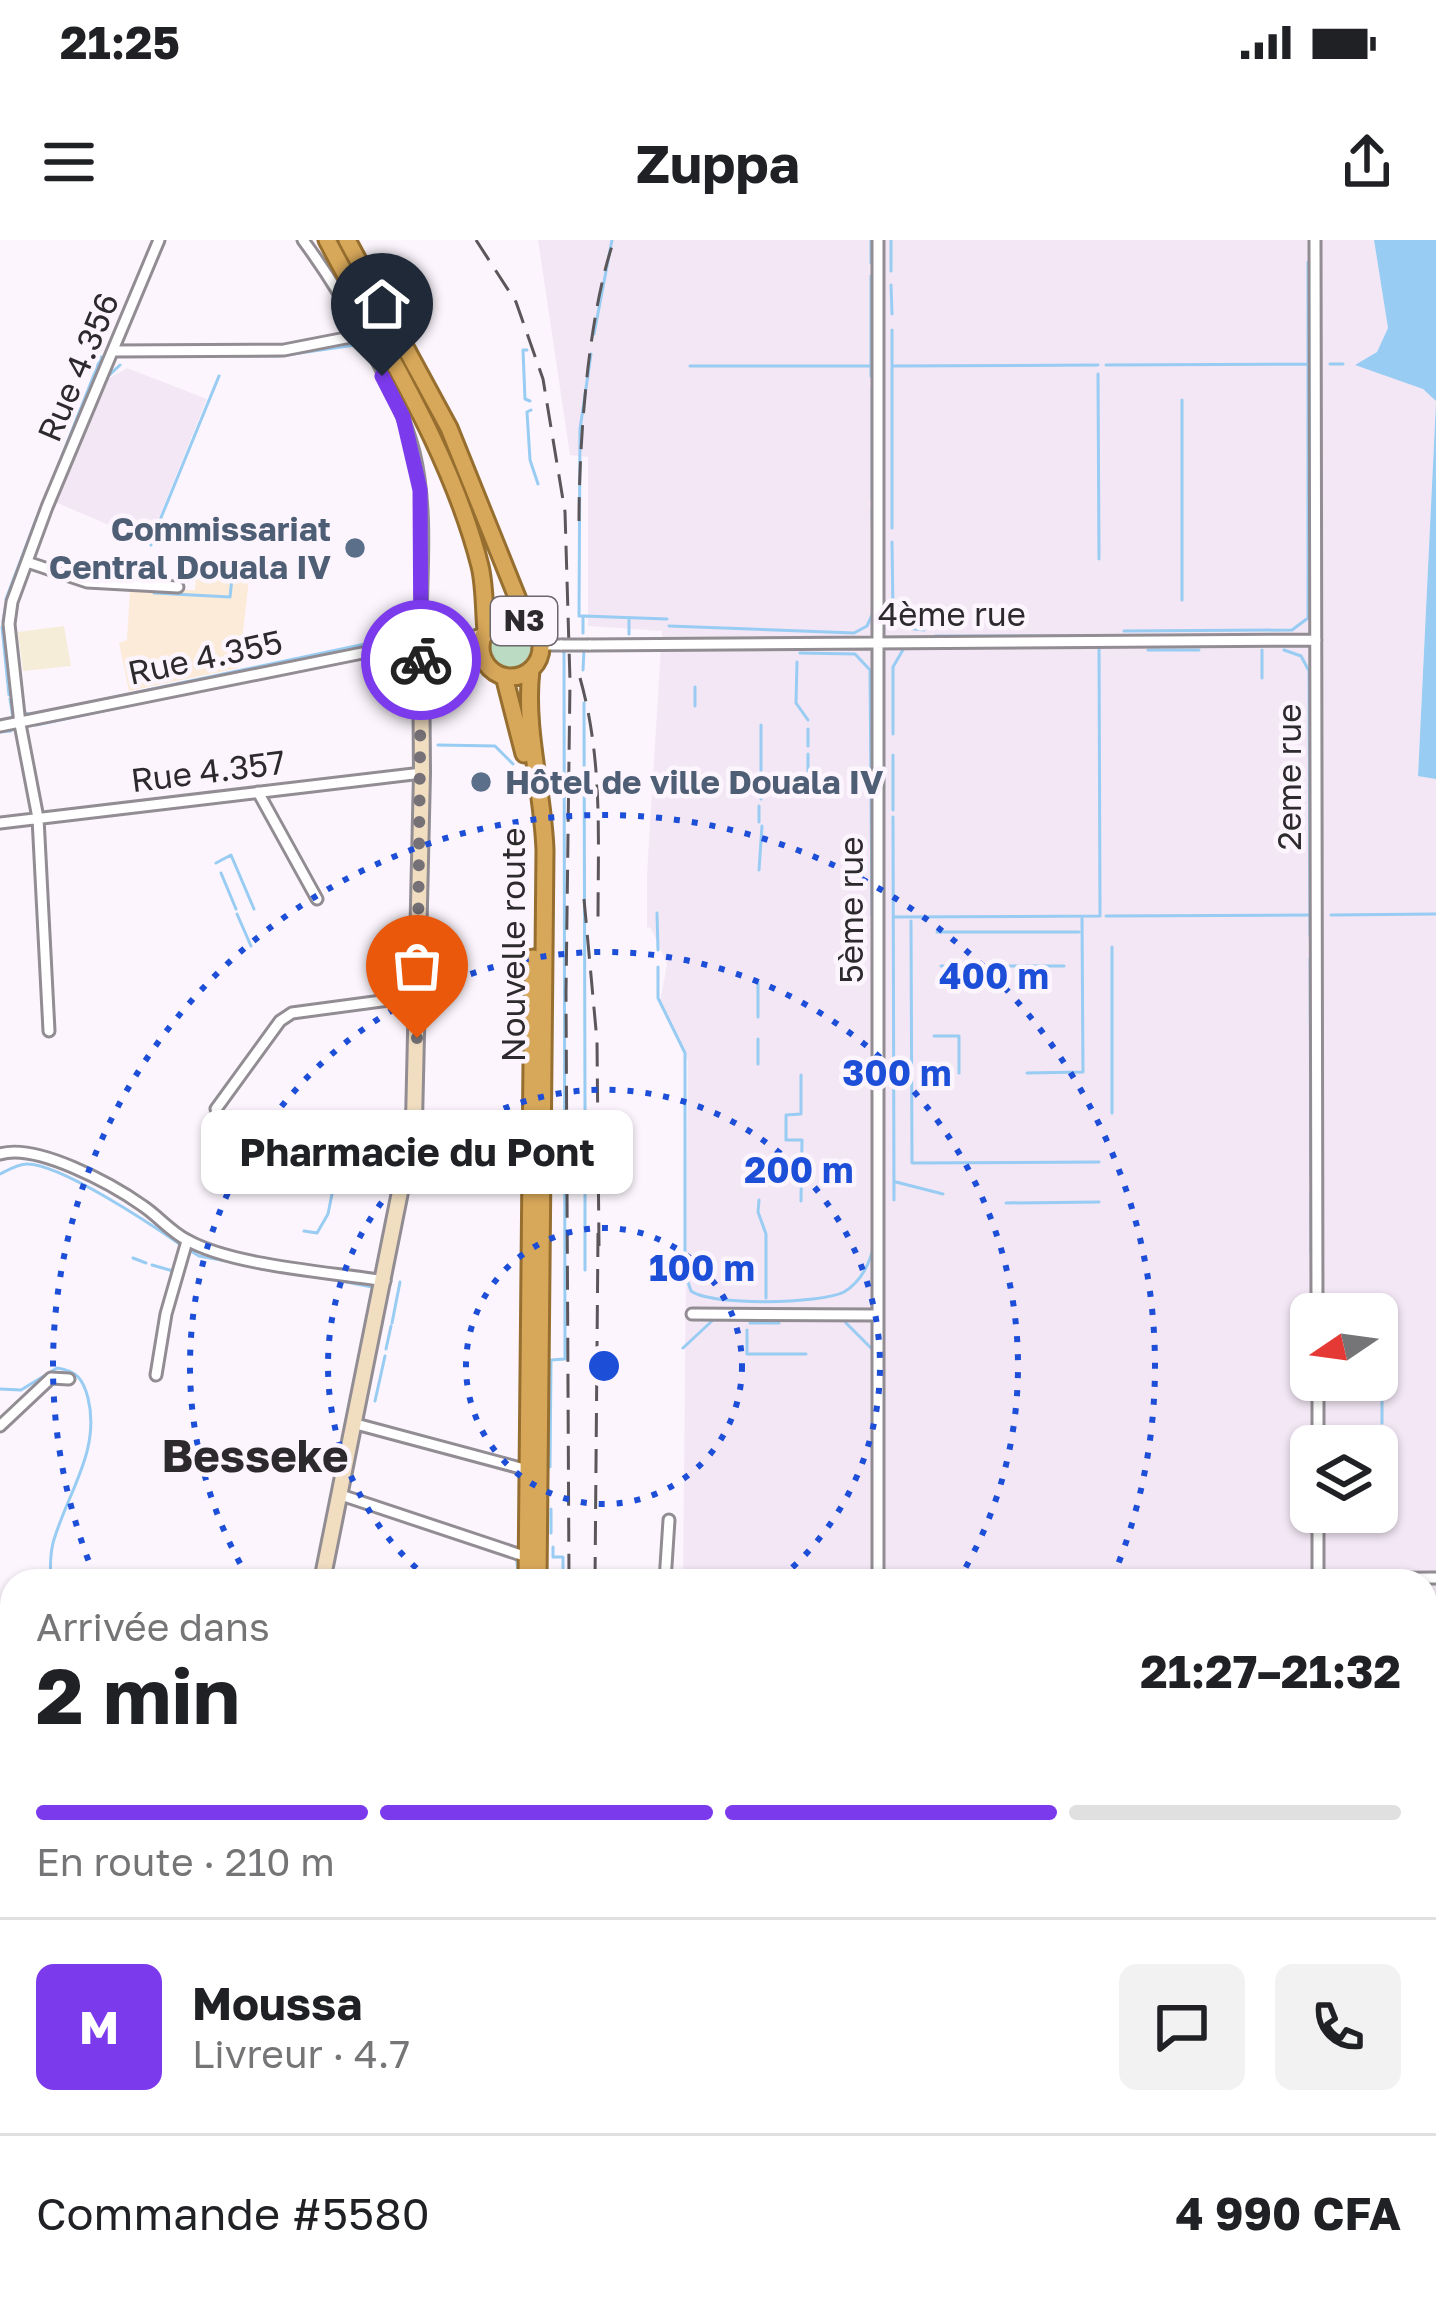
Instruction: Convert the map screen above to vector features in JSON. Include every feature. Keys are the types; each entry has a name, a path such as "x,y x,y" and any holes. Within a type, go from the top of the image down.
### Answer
{"highway":[{"path":"327,240 430,436 458,500 481,570 485,633"},
{"name":"N3","path":"347,240 448,428 527,622 537,632 541,645 531,670 504,676 485,661 485,633 505,618 527,622"},
{"name":"Nouvelle route","path":"527,1569 528,1470 534,1431 544,850 528,699 531,670"},
{"name":"Nouvelle route","path":"504,676 522,741 535,852 538,1569"}],"main road":[{"path":"439,648 485,633"},
{"path":"325,1569 414,1122 421,645 485,661"}],"street":[{"name":"Rue 4.356","path":"49,1031 38,818 4,623 159,240"},
{"path":"303,240 361,335 403,417 415,454 420,490 421,645"},
{"name":"5ème rue","path":"878,240 878,1569"},
{"name":"2eme rue","path":"1315,240 1317,1293"},
{"path":"114,351 284,350 361,335"},
{"path":"27,562 87,582 178,586"},
{"name":"4ème rue","path":"541,645 1316,640"},
{"name":"Rue 4.355","path":"0,726 407,644 421,645"},
{"name":"Rue 4.357","path":"0,823 422,772"},
{"path":"258,792 317,898"},
{"path":"216,1109 280,1021 292,1013 418,996"},
{"path":"0,1154 20,1150 56,1161 136,1201 187,1241 268,1262 385,1280"},
{"path":"156,1375 166,1314 187,1241"},
{"path":"692,1314 878,1315"},
{"path":"0,1426 52,1378 69,1379"},
{"path":"356,1424 528,1470"},
{"path":"341,1495 527,1558"},
{"path":"666,1569 669,1520"},
{"path":"1318,1533 1318,1569"}],"shaded area":[{"path":"538,240 1374,240 1388,328 1377,352 1356,365 1423,389 1436,401 1418,775 1436,779 1436,1569 683,1569 688,1061 660,1002 667,964 647,927 662,631 588,626 588,457 570,455"},
{"path":"127,368 207,399 149,542 55,502 103,382"},
{"path":"196,575 249,579 239,668 129,691 119,643 127,640 130,590 195,590"},
{"path":"64,626 71,666 23,671 18,632"}],"green space":[{"path":"511,627 526,633 532,648 526,663 511,669 496,663 490,648 496,633"}],"water":[{"path":"1374,240 1436,240 1436,401 1423,389 1355,365 1377,352 1388,328"},
{"path":"1436,402 1436,779 1418,776"}],"waterway":[{"path":"594,334 612,240"},
{"path":"871,240 871,263"},
{"path":"891,240 891,271"},
{"path":"1124,631 1292,630 1308,618 1308,262"},
{"path":"871,276 871,376"},
{"path":"891,285 892,314"},
{"path":"892,330 892,366 1098,365"},
{"path":"231,356 279,356 355,345"},
{"path":"527,350 523,350 525,399 530,401"},
{"path":"583,633 583,616 579,616 580,429 591,354"},
{"path":"165,355 228,356"},
{"path":"43,504 101,357"},
{"path":"1106,365 1307,364"},
{"path":"1330,364 1343,364"},
{"path":"104,380 120,365"},
{"path":"690,366 871,366"},
{"path":"892,367 892,528"},
{"path":"1098,374 1099,559"},
{"path":"158,525 219,376"},
{"path":"872,389 872,498"},
{"path":"1182,400 1182,600"},
{"path":"531,410 527,412 530,460 538,484"},
{"path":"872,510 874,585"},
{"path":"6,599 37,517"},
{"path":"151,545 156,531"},
{"path":"892,542 893,614 906,628 924,630"},
{"path":"154,593 230,597 232,578"},
{"path":"3,621 6,604"},
{"path":"669,626 854,633 867,626 873,613"},
{"path":"584,616 667,619"},
{"path":"629,619 629,634"},
{"path":"2,627 9,695"},
{"path":"389,639 410,634"},
{"path":"935,636 1081,636"},
{"path":"22,705 30,715 384,640"},
{"path":"893,917 1100,916 1099,644"},
{"path":"893,734 893,667 904,648"},
{"path":"583,670 584,649"},
{"path":"550,1467 551,1360 565,1359 564,650"},
{"path":"1148,650 1199,650"},
{"path":"1262,650 1262,678"},
{"path":"1284,650 1301,656 1309,671 1310,936"},
{"path":"800,653 855,654 870,670 872,915"},
{"path":"797,662 796,703 808,720"},
{"path":"36,725 217,687"},
{"path":"695,687 695,706"},
{"path":"10,699 13,718"},
{"path":"584,703 585,1110"},
{"path":"761,725 761,799"},
{"path":"808,729 808,746"},
{"path":"0,732 11,731"},
{"path":"438,745 495,746 513,764"},
{"path":"808,754 808,771"},
{"path":"893,755 893,810"},
{"path":"807,779 808,796"},
{"path":"759,806 759,822"},
{"path":"893,817 894,1200"},
{"path":"759,870 762,826"},
{"path":"216,863 231,855 254,909"},
{"path":"221,873 236,909"},
{"path":"657,913 658,950"},
{"path":"237,914 251,946"},
{"path":"1331,915 1436,914"},
{"path":"1106,916 1308,915"},
{"path":"873,918 873,967"},
{"path":"1027,1073 1083,1072 1082,918"},
{"path":"911,921 912,1163 1099,1162"},
{"path":"937,932 1079,932"},
{"path":"1112,947 1112,1113"},
{"path":"1310,959 1311,1176"},
{"path":"941,966 1064,966"},
{"path":"658,967 658,998 685,1053 685,1273 691,1291 742,1301 831,1296 844,1292 860,1277 874,1244"},
{"path":"873,978 873,1085"},
{"path":"758,982 758,1017"},
{"path":"934,1036 959,1036 959,1073"},
{"path":"758,1039 758,1064"},
{"path":"801,1075 801,1114 786,1115 786,1140 802,1140 801,1201"},
{"path":"585,1151 585,1270"},
{"path":"0,1174 27,1164 61,1174 181,1245"},
{"path":"896,1182 943,1194"},
{"path":"304,1231 317,1233 328,1214 333,1189"},
{"path":"1311,1196 1311,1252"},
{"path":"759,1200 766,1234 766,1298"},
{"path":"1006,1203 1099,1202"},
{"path":"189,1250 243,1264"},
{"path":"133,1258 146,1263"},
{"path":"152,1265 173,1271"},
{"path":"315,1276 372,1287"},
{"path":"392,1323 400,1282"},
{"path":"683,1348 713,1320"},
{"path":"750,1323 779,1323"},
{"path":"846,1323 874,1351"},
{"path":"386,1349 391,1326"},
{"path":"747,1330 747,1354 806,1354"},
{"path":"375,1401 385,1356"},
{"path":"0,1389 21,1390 57,1368 78,1377 88,1398 90,1436 53,1543 51,1569"},
{"path":"873,1385 873,1418"},
{"path":"1382,1401 1382,1423"},
{"path":"551,1509 551,1533"},
{"path":"553,1547 553,1557 563,1557 563,1569"},
{"path":"516,1554 518,1569"}],"railway":[{"path":"476,240 516,302 543,379 565,512 570,681 566,992 569,1569"},
{"path":"579,521 587,379 614,240"},
{"path":"580,678 596,769 598,922"},
{"path":"584,899 597,1041 599,1246"},
{"path":"595,1569 598,1233"}],"way so far":[{"path":"417,1038 421,660"}],"place":[{"name":"Commissariat Central Douala IV","path":"355,548"},
{"name":"Hôtel de ville Douala IV","path":"481,782"},
{"name":"Pharmacie du Pont","path":"417,1038"}],"district":[{"name":"Besseke","path":"255,1456"}],"route":[{"path":"382,376 403,417 420,490 421,660"}]}
